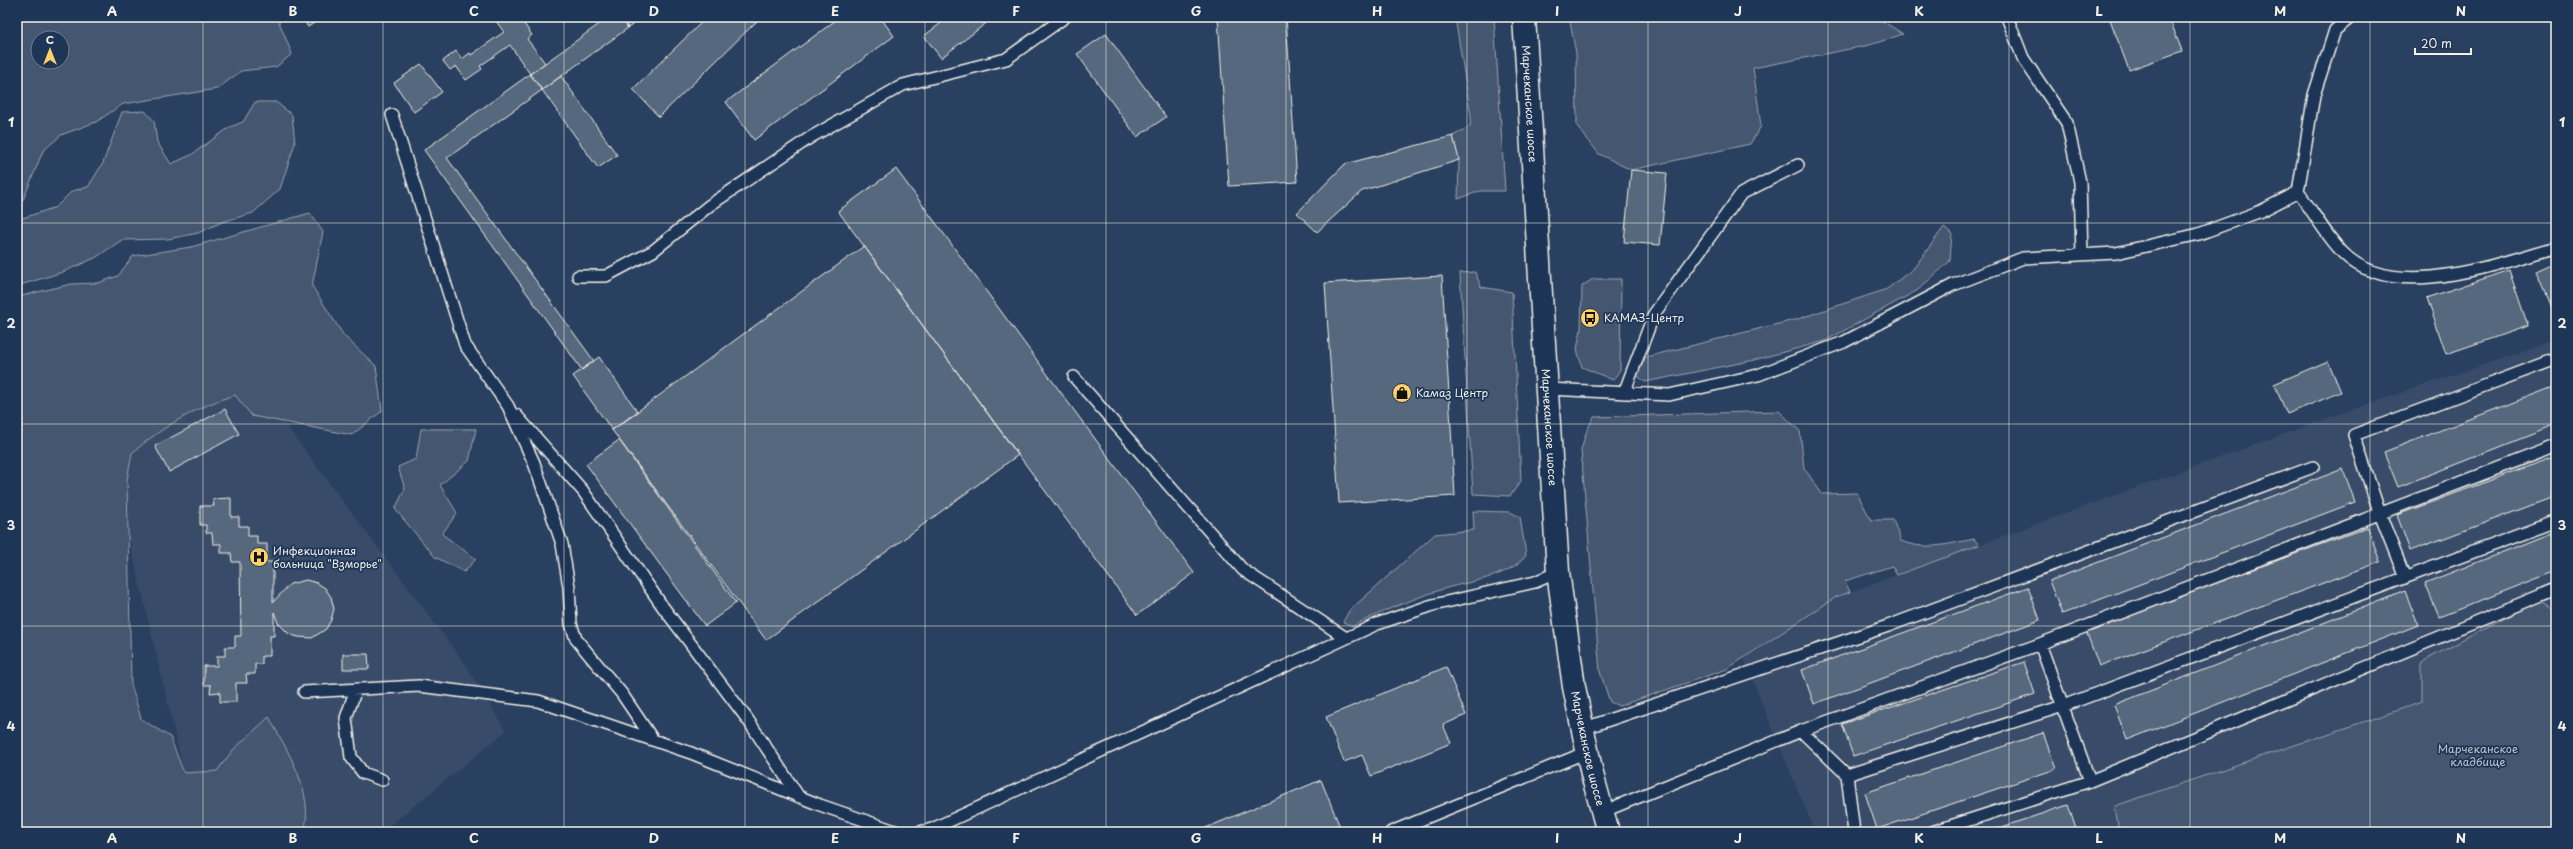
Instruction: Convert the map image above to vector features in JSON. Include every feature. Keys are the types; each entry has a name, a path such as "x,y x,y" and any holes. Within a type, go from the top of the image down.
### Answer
{"street":[{"name":"Марчеканское шоссе","path":"1524,17 1548,389 1558,572 1567,647 1582,729 1608,832"}],"lane":[{"path":"578,276 606,276 653,251 710,205 811,137 903,85 1006,59 1065,17"},
{"path":"2008,17 2023,58 2067,123 2080,182 2082,255"},
{"path":"2351,17 2335,30 2314,95 2298,192 2344,253 2368,271 2397,277 2453,275 2556,246"},
{"path":"392,115 465,345 508,406 583,491 663,607 748,720 799,796"},
{"path":"1624,393 1654,314 1741,194 1798,165"},
{"path":"1548,389 1669,395 1758,375 1844,342 1953,285 2023,258 2116,253 2199,234 2261,210 2298,192"},
{"path":"2405,578 2380,514 2354,435 2556,359"},
{"path":"1074,376 1243,570 1346,638"},
{"path":"508,406 534,463 562,544 569,587 571,624 576,639 622,694 653,740"},
{"path":"1602,812 1801,731 2040,644 2556,446"},
{"path":"1582,729 1888,626 2313,467"},
{"path":"1847,775 2063,706 2556,521"},
{"path":"919,832 932,829 1377,624 1433,605 1535,582 1558,572"},
{"path":"1932,832 2090,781 2556,589"},
{"path":"2040,644 2090,781"},
{"path":"304,692 419,686 538,701 691,752 883,829 898,832"},
{"path":"356,689 346,718 351,757 363,773 382,780"},
{"path":"1801,731 1847,775 1854,832"},
{"path":"1391,832 1587,752"}],"shaded area":[{"path":"2556,340 2556,610 2540,599 2422,702 2115,806 2119,832 1815,832 1744,659 1836,597 2325,419"},
{"name":"Инфекционная больница \"Взморье\"","path":"244,369 466,665 506,731 382,832 198,832 108,449"}],"green space":[{"path":"17,17 277,17 292,54 276,67 241,71 217,89 123,104 96,122 61,135 43,151 23,200 17,202"},
{"path":"1455,17 1494,17 1505,191 1480,191 1458,199 1459,160 1453,136 1470,126 1471,116"},
{"path":"1569,17 1876,17 1903,34 1870,45 1753,68 1761,126 1750,144 1631,170 1599,154 1577,126 1576,53"},
{"path":"255,102 276,102 292,115 295,143 280,189 253,213 222,222 198,233 168,239 122,240 95,258 63,272 17,286 17,223 23,218 56,207 72,191 88,187 103,163 122,112 145,111 154,121 157,142 171,164 191,155 230,127 243,122"},
{"path":"310,213 323,232 312,286 344,336 376,366 382,411 352,435 252,416 235,395 194,411 168,426 144,443 132,453 127,479 131,684 141,719 170,737 184,773 217,771 233,750 269,717 291,758 303,787 306,802 304,832 17,832 17,297 71,284 98,283 118,276 133,256 191,247"},
{"path":"1944,227 1952,233 1950,261 1918,290 1825,341 1750,361 1645,382 1637,375 1646,357 1798,319 1887,289 1914,268"},
{"path":"1475,272 1481,287 1512,292 1521,481 1510,496 1473,494 1460,273"},
{"path":"1593,279 1621,279 1620,370 1613,380 1582,367 1577,349 1581,329 1582,286"},
{"path":"1779,411 1800,431 1804,468 1822,494 1857,493 1871,520 1893,520 1901,541 1910,544 1919,546 1937,546 1974,539 1979,545 1897,575 1892,566 1845,581 1850,592 1836,597 1727,669 1619,706 1610,702 1600,672 1581,450 1587,430 1594,417"},
{"path":"421,429 476,429 469,461 440,485 457,513 442,534 476,559 464,572 435,557 395,509 405,489 398,467 416,459"},
{"path":"1473,511 1510,512 1520,517 1526,555 1518,563 1498,574 1440,590 1406,602 1353,626 1343,622 1349,611 1435,534 1474,530"},
{"name":"Марчеканское кладбище","path":"2540,599 2556,610 2556,832 2119,832 2115,806 2422,702 2422,662"}],"building":[{"path":"302,17 323,17 308,27"},
{"path":"493,17 509,17 512,21 519,17 532,35 527,39 545,63 530,74 510,45 480,66 482,69 466,80 456,66 450,70 443,61 456,51 462,59 470,53 471,55 504,32"},
{"path":"609,17 621,17 628,28 542,90 530,74"},
{"path":"621,17 643,17 628,28"},
{"path":"707,17 761,17 659,117 633,89"},
{"path":"840,17 880,17 894,36 754,140 726,102"},
{"path":"949,17 994,17 941,58 924,36"},
{"path":"1218,17 1286,17 1297,182 1229,186"},
{"path":"2109,17 2169,17 2182,51 2129,70"},
{"path":"1106,34 1166,117 1137,137 1077,54"},
{"path":"421,64 442,92 414,112 394,83"},
{"path":"530,74 542,90 447,158 594,361 582,370 424,150"},
{"path":"561,76 617,155 598,168 542,90"},
{"path":"1453,136 1459,160 1362,191 1317,232 1297,213 1345,164"},
{"path":"896,169 1194,573 1137,615 838,211"},
{"path":"1631,170 1667,173 1660,245 1624,242"},
{"path":"864,246 1018,455 766,640 612,430"},
{"path":"2556,263 2556,316 2555,317 2536,272"},
{"path":"2509,270 2528,326 2446,354 2427,298"},
{"path":"1442,276 1455,496 1339,503 1325,283"},
{"path":"599,357 638,412 612,430 573,376"},
{"path":"2328,361 2341,392 2287,414 2274,384"},
{"path":"2556,386 2556,425 2398,487 2384,452"},
{"path":"225,409 239,434 169,472 155,446"},
{"path":"619,440 736,603 705,626 586,464"},
{"path":"2556,456 2556,496 2410,551 2397,515"},
{"path":"2343,469 2355,502 2062,614 2049,581"},
{"path":"231,498 231,517 239,517 239,526 248,526 248,536 257,536 257,544 267,544 267,562 273,562 273,602 290,584 306,580 317,583 325,588 331,597 334,609 331,620 326,629 312,638 298,637 289,634 278,623 274,612 274,636 270,636 270,656 262,656 262,664 255,664 255,674 246,674 247,683 236,683 236,702 220,702 220,692 210,693 211,685 204,685 204,666 217,666 217,656 225,656 225,647 235,647 235,636 241,636 240,562 232,562 231,553 221,553 221,544 213,544 212,533 206,533 206,525 200,525 200,506 214,506 213,499"},
{"path":"2368,527 2380,562 2099,666 2086,631"},
{"path":"2556,531 2556,558 2553,559 2556,571 2439,617 2425,583"},
{"path":"2028,587 2040,620 1814,704 1802,670"},
{"path":"2405,591 2418,625 2127,740 2114,705"},
{"path":"343,654 368,654 369,669 343,669"},
{"path":"2024,662 2035,694 1853,756 1842,724"},
{"path":"1446,667 1466,715 1443,725 1451,743 1371,776 1362,755 1344,762 1326,717"},
{"path":"2043,733 2056,769 1877,829 1865,793"},
{"path":"1321,780 1342,832 1196,832"},
{"path":"2068,805 2077,832 1987,832"}],"place":[{"name":"КАМАЗ-Центр","path":"1590,318"},
{"name":"Камаз Центр","path":"1402,393"},
{"name":"Инфекционная больница \"Взморье\"","path":"259,557"}]}
